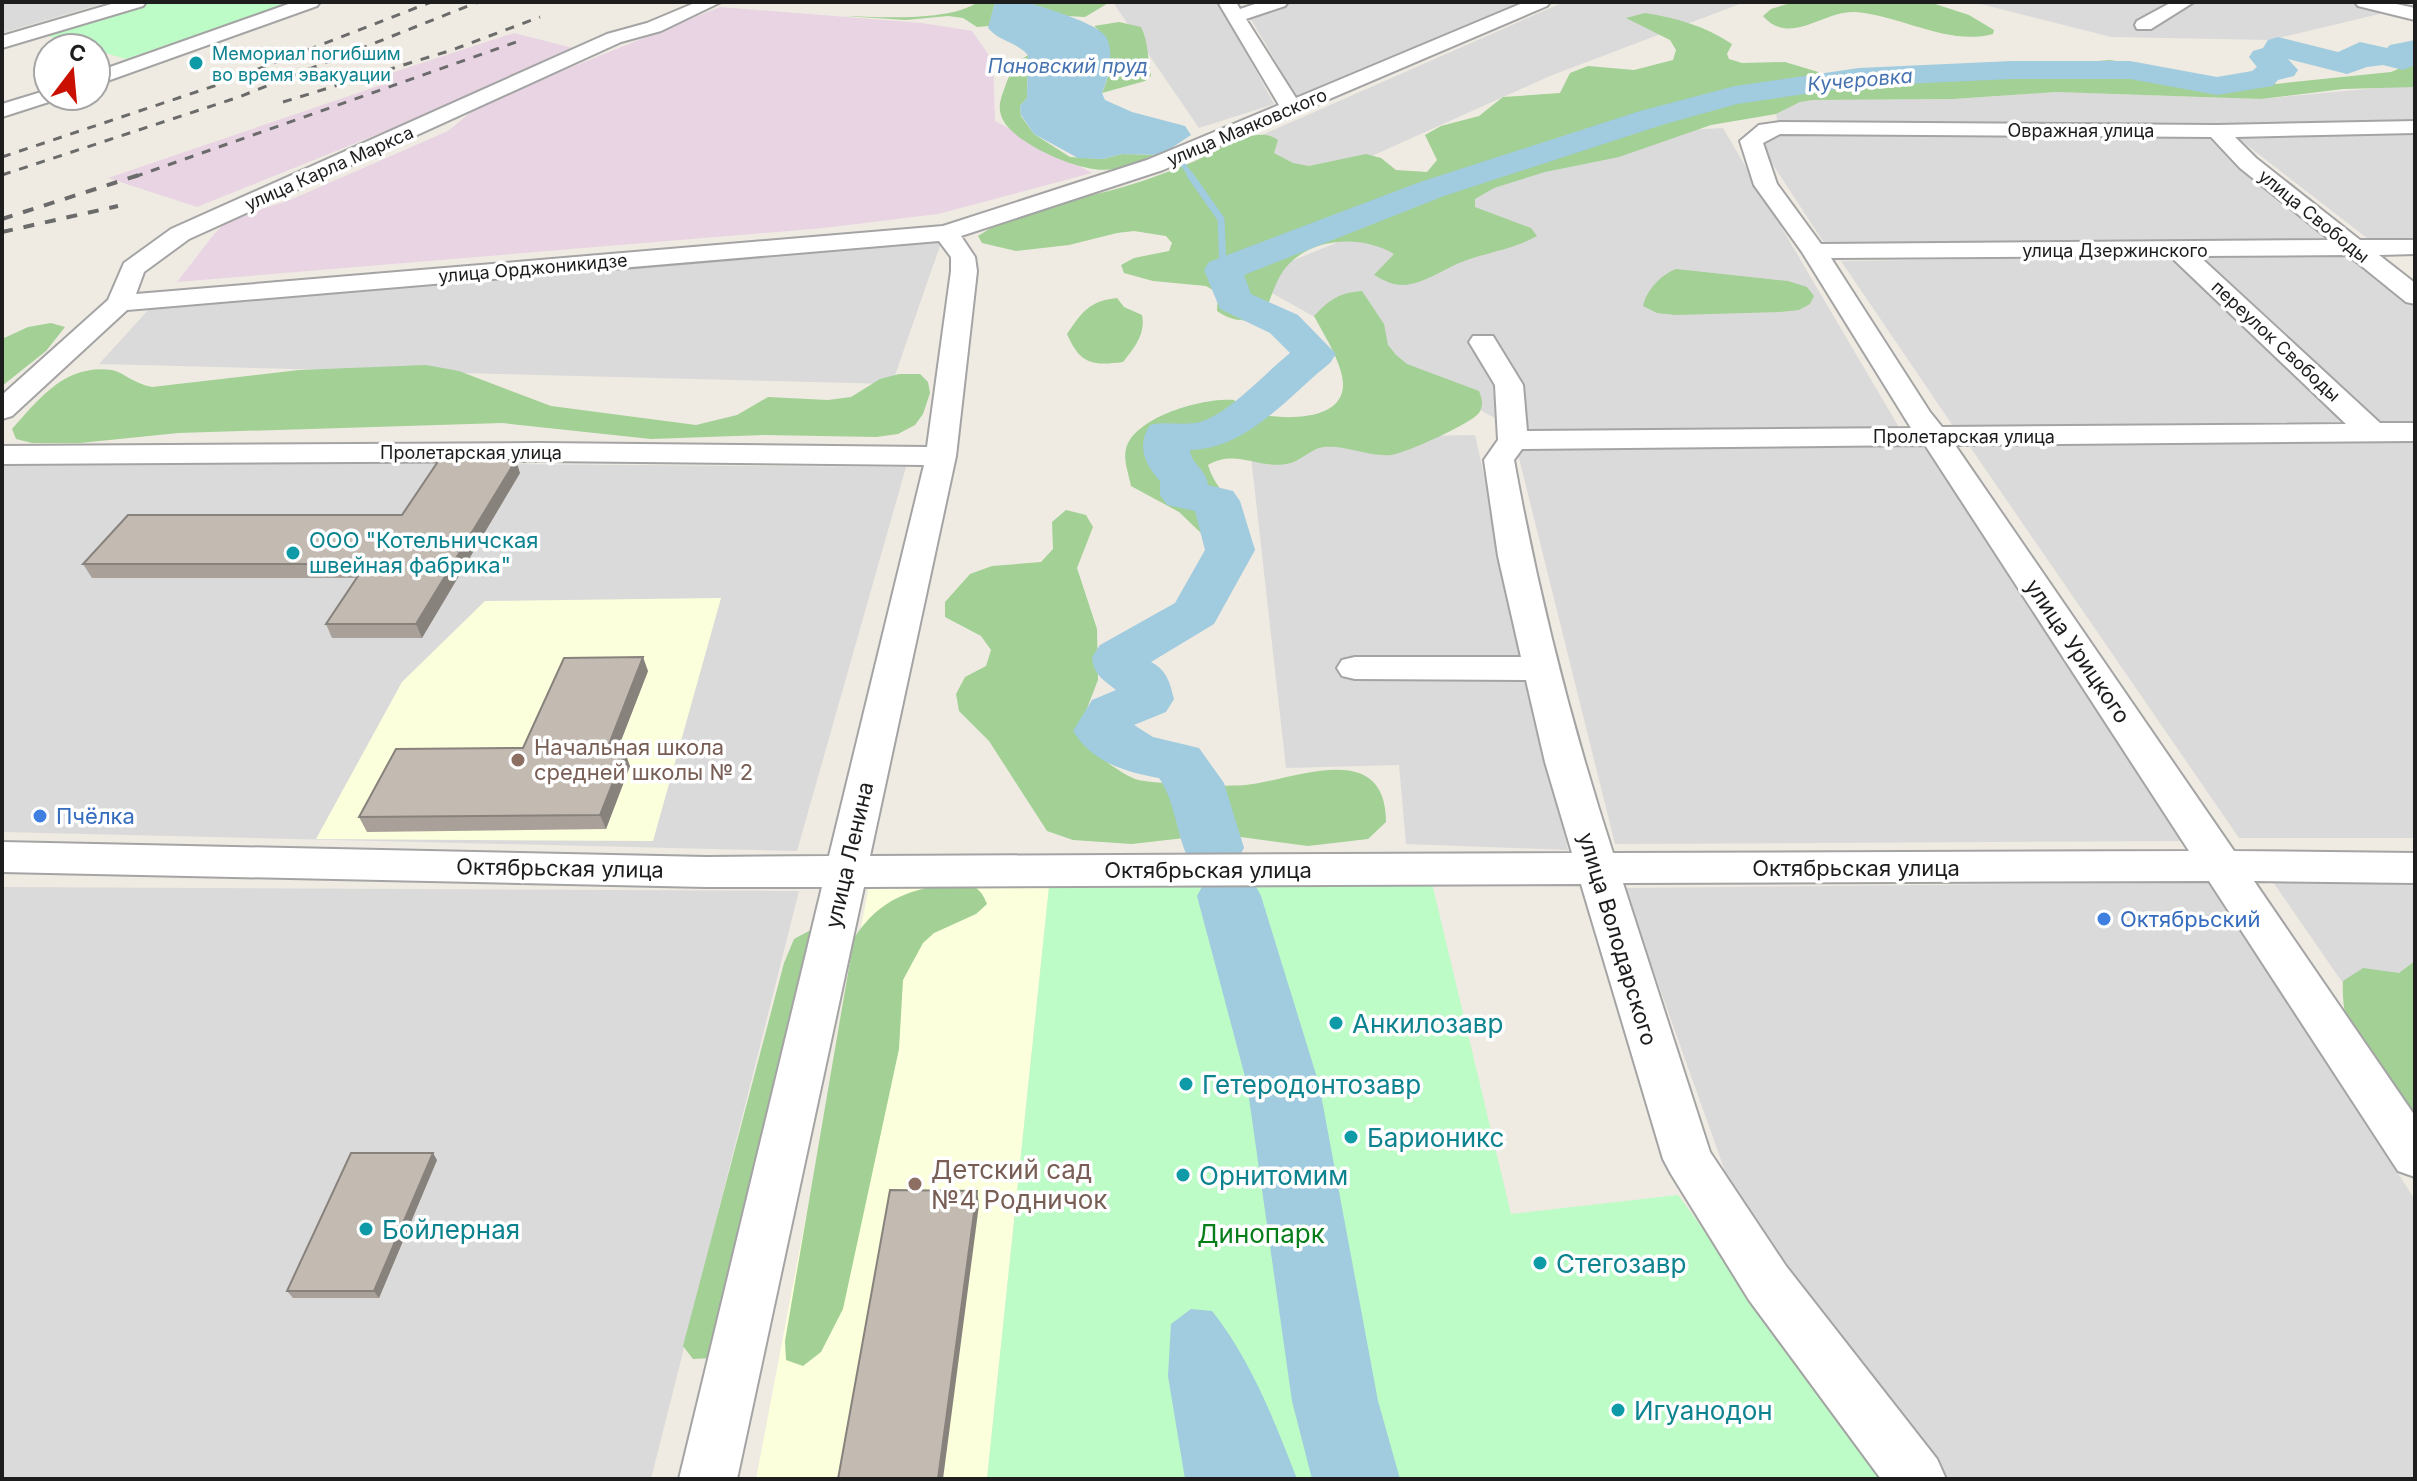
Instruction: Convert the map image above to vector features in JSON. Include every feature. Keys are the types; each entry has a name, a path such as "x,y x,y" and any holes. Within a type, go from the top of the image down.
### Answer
{"street":[{"path":"2,42 137,2"},
{"path":"112,73 311,2"},
{"name":"улица Карла Маркса","path":"2,410 120,303 133,268 180,234 614,38 654,27 712,2"},
{"path":"1279,2 1232,9 1292,109"},
{"name":"улица Маяковского","path":"946,233 1155,165 1541,2"},
{"path":"2144,25 2185,2"},
{"path":"2364,2 2409,12"},
{"path":"2,111 32,101"},
{"name":"Овражная улица","path":"1751,141 1767,130 1780,128 2217,131 2415,127"},
{"name":"улица Свободы","path":"2217,131 2248,163 2415,296"},
{"name":"улица Урицкого","path":"1751,141 1766,185 1814,251 1918,417 1934,436 2415,1156"},
{"name":"улица Орджоникидзе","path":"120,303 946,233"},
{"name":"улица Ленина","path":"708,1479 941,456 964,271 963,257 946,233"},
{"name":"улица Дзержинского","path":"1814,251 2415,247"},
{"name":"переулок Свободы","path":"2178,250 2373,433"},
{"name":"улица Володарского","path":"1483,342 1509,385 1513,440 1499,460 1515,556 1564,762 1688,1159 1719,1213 1767,1283 1917,1479"},
{"name":"Пролетарская улица","path":"1513,440 2415,432"},
{"name":"Пролетарская улица","path":"2,455 540,452 941,456"},
{"path":"1355,668 1542,669"},
{"name":"Октябрьская улица","path":"2,857 844,872 2223,866 2415,868"}],"shaded area":[{"path":"2,2 108,2 2,33"},
{"path":"1110,2 1219,2 1274,104 1199,128"},
{"path":"1290,2 1527,2 1297,98 1249,16"},
{"path":"1564,2 1745,2 1550,76 1285,195 1212,157"},
{"path":"1973,2 2353,2 2392,11 2270,40 2111,37"},
{"path":"720,7 922,23 972,31 993,61 995,121 1092,173 938,214 824,228 177,282 215,233 230,219 290,200 448,131 481,104"},
{"path":"514,33 573,48 403,124 197,207 108,178 393,81 382,76"},
{"path":"2415,87 2415,123 2217,127 1778,125 1776,114 1800,102 1813,100 1953,99 2056,92 2261,99"},
{"path":"1723,128 1900,429 1527,436 1247,279 1462,192 1651,132"},
{"path":"2415,128 2415,241 2372,242 2230,132"},
{"path":"1751,131 2212,134 2326,240 1826,246"},
{"path":"942,240 892,384 99,364 151,307"},
{"path":"2344,254 2415,308 2415,421 1953,426 1841,261"},
{"path":"1475,435 1568,850 1406,844 1399,765 1286,768 1249,439"},
{"path":"2415,438 2415,838 2239,838 1968,444"},
{"path":"1923,443 2191,841 1615,844 1516,446"},
{"path":"2,460 906,467 797,851 2,832"},
{"name":"Начальная школа средней школы № 2","path":"721,598 653,841 316,839 402,682 485,601"},
{"path":"2213,882 2415,1200 2415,1479 1948,1479 1732,1191 1624,888"},
{"path":"2273,882 2415,884 2415,1053 2391,1053"},
{"name":"Детский сад №4 Родничок","path":"869,886 1049,887 987,1479 756,1479"},
{"path":"2,887 799,891 651,1479 2,1479"}],"green space":[{"path":"149,2 292,2 126,59 112,55 112,32 54,32"},
{"path":"978,2 995,2 989,26 977,27 963,18 948,16 906,20 843,16 932,15 950,13"},
{"path":"1026,2 1110,2 1085,17 1067,16"},
{"path":"1794,2 1929,2 1969,15 1994,30 1993,34 1976,37 1959,36 1855,12 1831,16 1796,28 1784,28 1773,25 1763,16 1771,9"},
{"path":"1645,13 1679,20 1712,32 1732,44 1727,54 1729,59 1742,63 1785,62 1825,74 1856,77 1953,69 2045,77 2073,74 2080,71 2085,62 2110,60 2146,66 2201,85 2246,87 2391,72 2415,62 2415,87 2343,89 2261,99 2056,92 1953,99 1800,102 1776,114 1711,125 1619,157 1545,172 1494,188 1475,199 1475,207 1531,228 1537,236 1459,263 1419,282 1399,285 1374,275 1394,254 1368,244 1339,242 1311,249 1284,270 1263,317 1250,320 1234,319 1217,311 1218,293 1206,286 1153,281 1124,273 1121,265 1134,258 1169,251 1172,243 1166,236 1134,231 1069,245 1016,251 982,243 978,236 1012,218 1139,182 1188,164 1233,142 1258,135 1269,135 1278,140 1274,153 1293,163 1309,166 1366,154 1381,158 1396,170 1427,172 1437,160 1425,135 1441,126 1479,116 1503,97 1560,93 1570,73 1588,66 1634,70 1673,60 1676,50 1670,40 1626,18"},
{"path":"1119,22 1141,27 1151,76 1145,81 1102,93 1110,57 1106,40 1094,26"},
{"path":"1028,55 1027,98 1020,106 1021,116 1034,134 1070,157 1103,159 1122,154 1161,155 1120,168 1094,169 1057,158 1019,137 1003,120 1000,106 1012,71"},
{"path":"1676,269 1788,281 1807,287 1814,296 1810,304 1799,310 1780,312 1676,315 1657,313 1643,306 1655,283"},
{"path":"1362,291 1384,324 1388,345 1396,355 1407,364 1479,391 1482,407 1474,418 1391,455 1324,447 1280,465 1229,459 1208,465 1238,515 1226,531 1203,535 1179,512 1131,486 1125,453 1132,437 1142,427 1172,411 1206,402 1234,400 1243,411 1291,417 1309,416 1337,403 1343,390 1341,372 1314,316 1335,298"},
{"path":"1117,298 1124,307 1142,315 1138,340 1123,362 1103,364 1088,361 1077,352 1067,334 1087,309 1099,302"},
{"path":"51,323 65,327 46,351 2,386 2,339 28,327"},
{"path":"426,365 459,371 551,406 696,425 737,415 768,397 828,400 851,397 880,379 899,374 920,374 928,382 930,393 923,414 915,425 898,434 876,437 765,435 651,439 502,423 178,433 80,443 32,443 16,439 12,429 44,395 80,372 112,370 152,387 299,370"},
{"path":"1066,510 1086,515 1093,527 1077,568 1097,629 1098,680 1084,716 1099,755 1135,779 1172,784 1245,785 1311,772 1354,772 1371,780 1382,796 1386,822 1368,839 1308,846 1219,834 1132,844 1073,840 1047,831 989,741 959,711 956,694 965,677 986,666 991,650 981,636 945,617 945,602 970,574 992,566 1041,562 1053,549 1052,522"},
{"name":"Динопарк","path":"1431,879 1511,1214 1678,1195 1888,1479 987,1479 1049,887"},
{"path":"957,881 976,888 987,904 976,914 934,933 923,943 903,980 899,1049 843,1309 821,1352 803,1366 786,1360 785,1341 854,938 887,904 911,892"},
{"path":"809,931 822,937 713,1358 693,1359 683,1346 784,963 794,939"},
{"path":"2415,961 2415,1144 2377,1087 2356,1047 2348,1026 2343,981 2363,968 2399,973"}],"water":[{"name":"Пановский пруд","path":"995,2 1027,2 1093,26 1109,43 1108,73 1102,93 1105,100 1132,112 1185,126 1191,135 1161,155 1122,154 1103,159 1078,158 1034,134 1021,115 1020,106 1027,98 1028,55 988,28"},
{"path":"1191,1309 1212,1311 1226,1330 1250,1370 1297,1479 1185,1479 1168,1376 1171,1324"}],"building":[{"name":"ООО \"Котельничская швейная фабрика\"","path":"439,460 516,460 416,624 326,624 366,564 83,564 128,515 402,515"},
{"name":"Начальная школа средней школы № 2","path":"643,657 606,752 625,752 600,815 359,817 396,749 523,748 564,658"},
{"name":"Бойлерная","path":"351,1153 433,1153 374,1291 287,1291"},
{"path":"890,1190 977,1191 938,1479 838,1479"}],"waterway":[{"name":"Кучеровка","path":"1213,848 1194,783 1178,762 1136,754 1102,731 1112,713 1146,699 1141,679 1121,669 1119,657 1195,613 1230,550 1216,501 1184,495 1184,478 1168,462 1166,435 1199,436 1217,431 1246,412 1315,354 1284,324 1234,301 1223,270 1432,189 1651,118 1735,95 1859,77 2012,70 2130,70 2217,86 2262,79 2267,74 2283,70 2271,65 2264,57 2276,55 2278,46 2289,47 2303,56 2316,55 2347,65 2355,63 2350,57 2373,59 2360,51 2403,61 2400,51 2415,49"},
{"path":"1181,162 1192,177"},
{"path":"1190,175 1221,219 1223,270"},
{"path":"1229,896 1283,1084 1335,1401 1356,1479"}],"railway":[{"path":"2,157 217,85 431,2"},
{"path":"2,175 239,97 478,2"},
{"path":"283,102 452,50 540,17"},
{"path":"134,177 522,40"},
{"path":"2,219 139,175"},
{"path":"2,232 118,206"}],"place":[{"name":"Мемориал погибшим во время эвакуации","path":"196,63"},
{"name":"ООО \"Котельничская швейная фабрика\"","path":"293,553"},
{"name":"Начальная школа средней школы № 2","path":"518,760"},
{"name":"Пчёлка","path":"40,816"},
{"name":"Октябрьский","path":"2104,919"},
{"name":"Анкилозавр","path":"1336,1023"},
{"name":"Гетеродонтозавр","path":"1186,1084"},
{"name":"Барионикс","path":"1351,1137"},
{"name":"Орнитомим","path":"1183,1175"},
{"name":"Детский сад №4 Родничок","path":"915,1184"},
{"name":"Бойлерная","path":"366,1229"},
{"name":"Стегозавр","path":"1540,1263"},
{"name":"Игуанодон","path":"1618,1410"}]}
